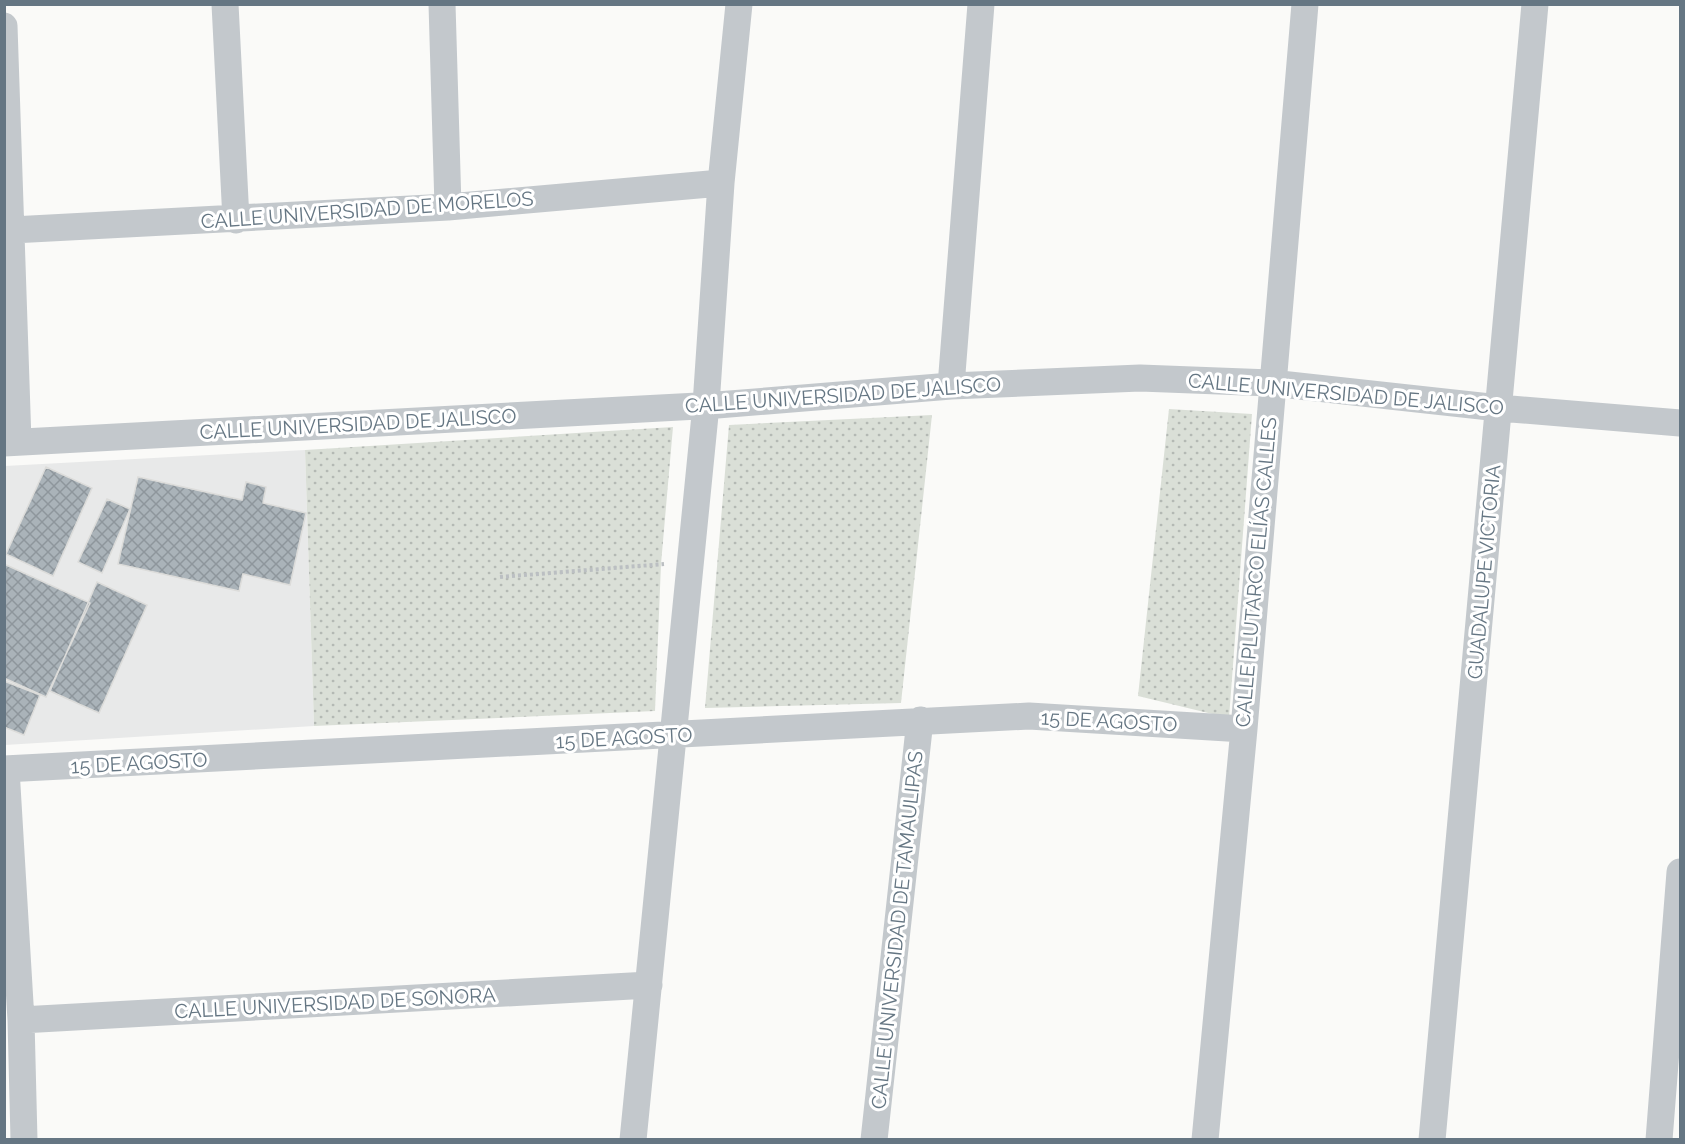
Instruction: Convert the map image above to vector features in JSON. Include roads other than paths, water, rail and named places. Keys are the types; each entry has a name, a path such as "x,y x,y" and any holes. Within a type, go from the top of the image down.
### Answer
{"street":[{"path":"225,4 236,220"},
{"path":"442,4 448,207"},
{"path":"633,1140 706,405 721,183 739,4"},
{"path":"951,386 981,4"},
{"name":"CALLE PLUTARCO ELÍAS CALLES","path":"1205,1140 1244,729 1271,383 1305,4"},
{"name":"GUADALUPE VICTORIA","path":"1432,1140 1535,4"},
{"path":"4,26 12,230 11,443"},
{"name":"CALLE UNIVERSIDAD DE MORELOS","path":"12,230 236,220 448,207 721,183"},
{"name":"CALLE UNIVERSIDAD DE JALISCO","path":"11,443 706,405 951,386 1140,378 1271,383 1498,408 1680,423"},
{"name":"15 DE AGOSTO","path":"5,769 1029,716 1244,729"},
{"name":"CALLE UNIVERSIDAD DE TAMAULIPAS","path":"874,1140 920,720"},
{"path":"5,769 21,1020 24,1140"},
{"path":"1659,1140 1680,872"},
{"name":"CALLE UNIVERSIDAD DE SONORA","path":"21,1020 649,985"}]}
